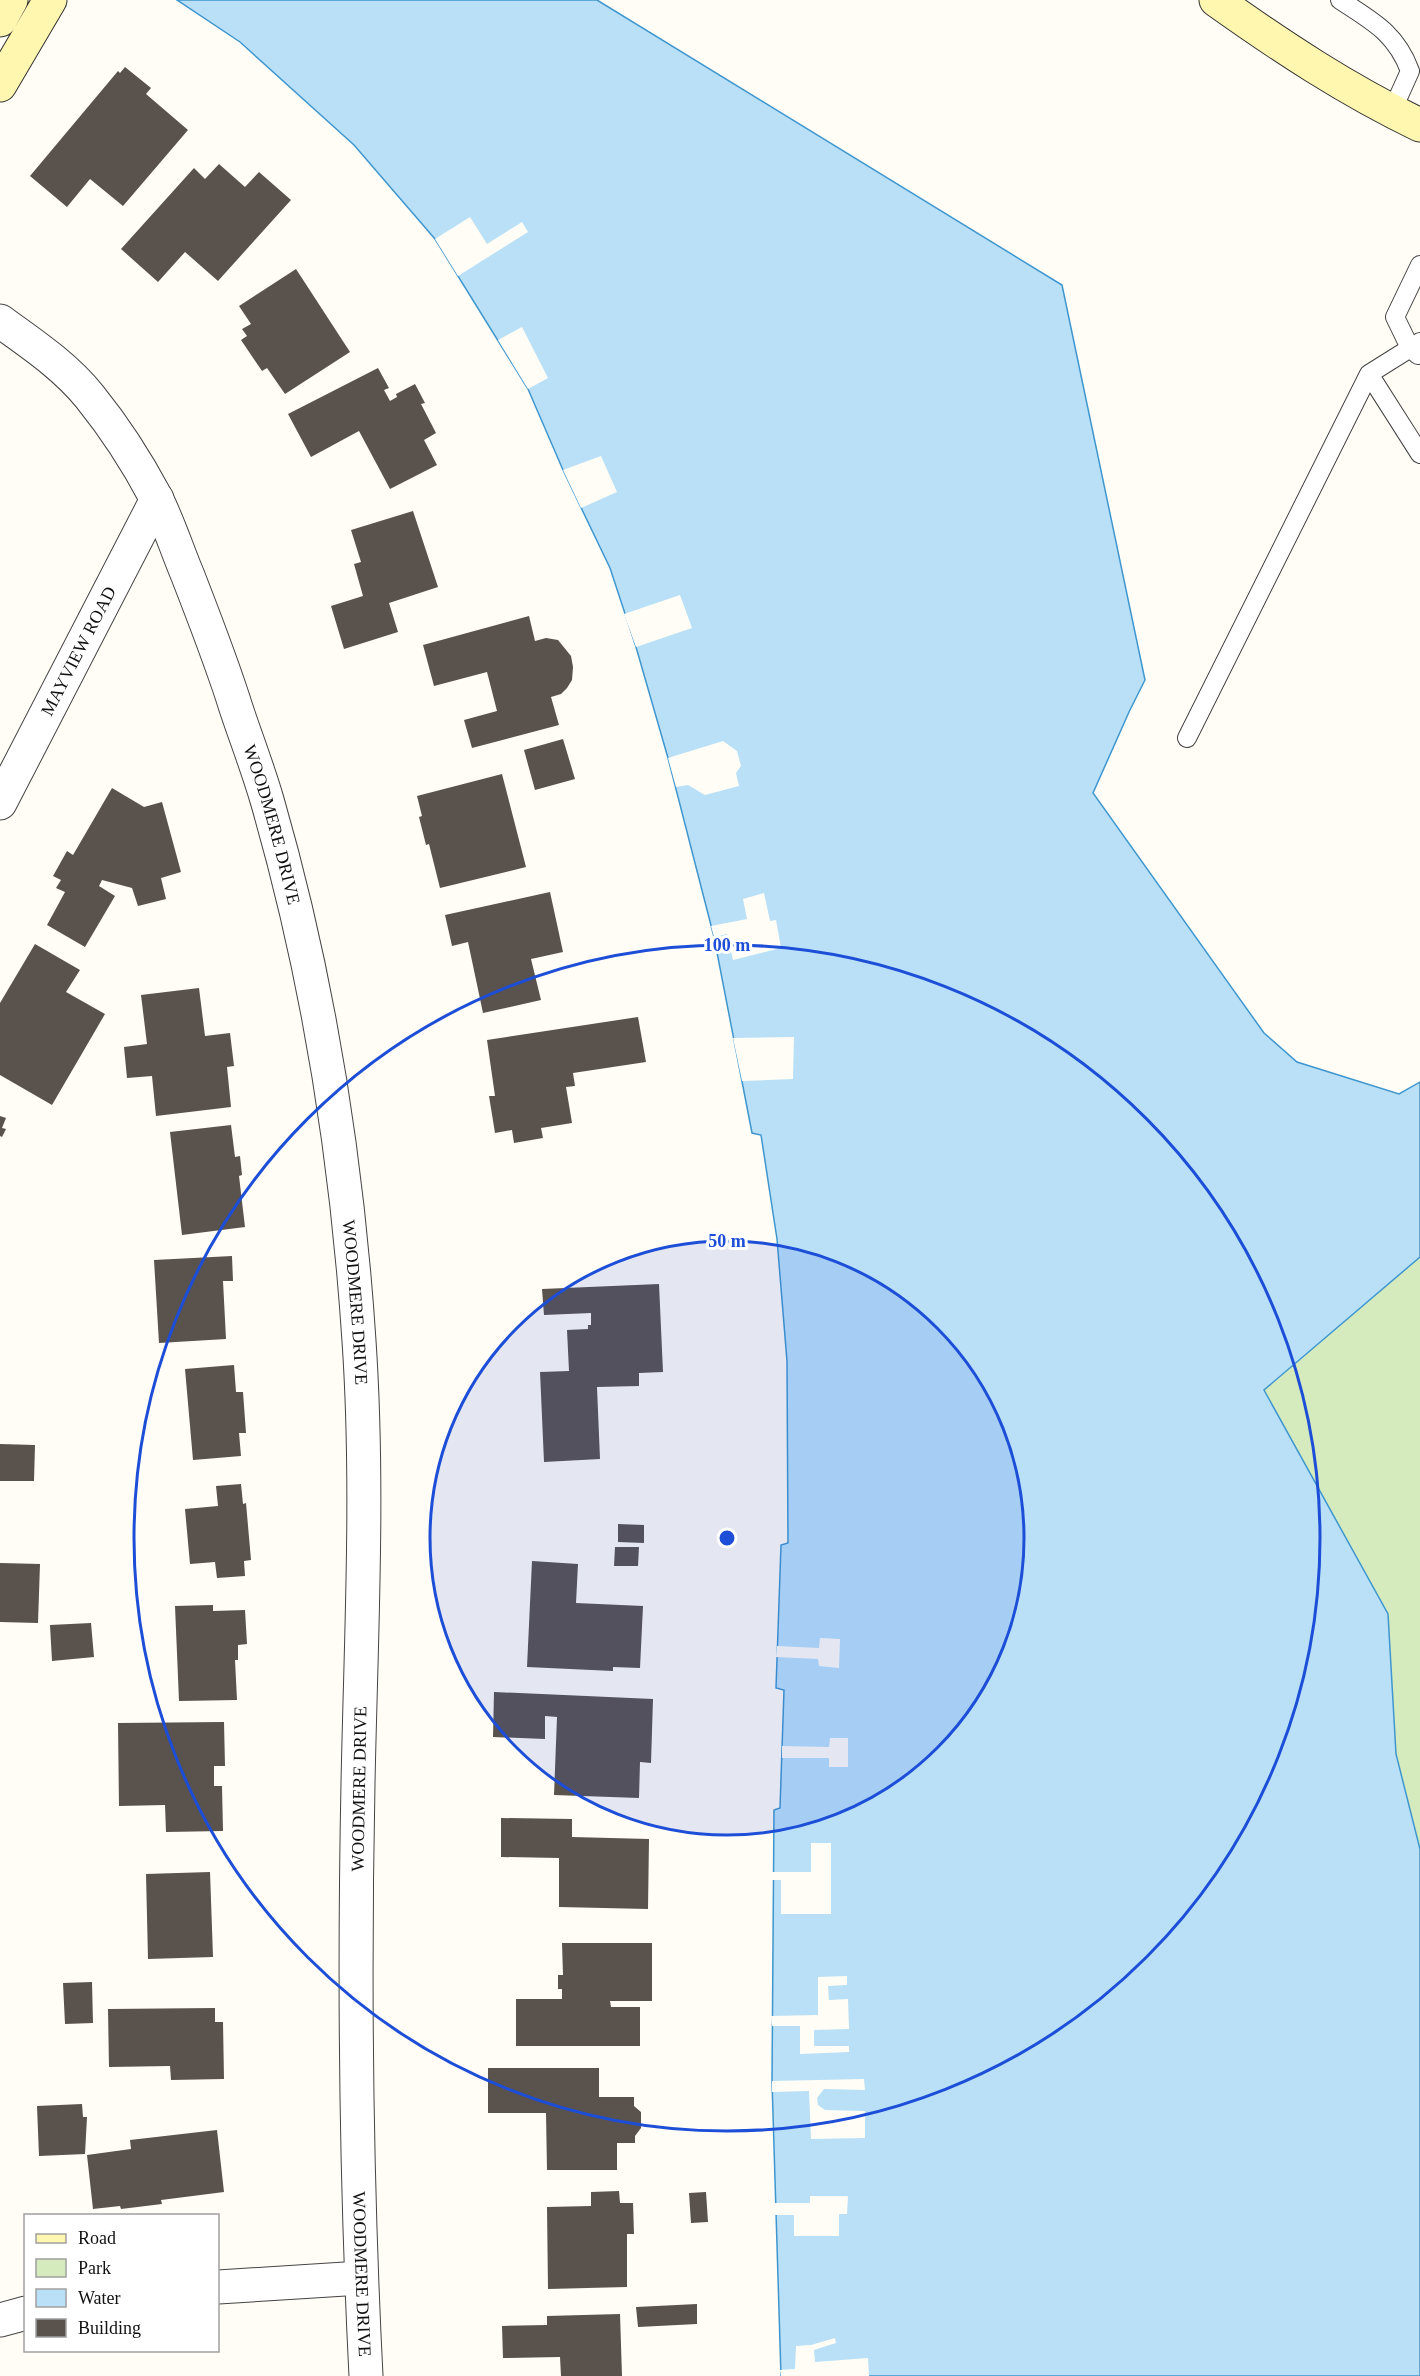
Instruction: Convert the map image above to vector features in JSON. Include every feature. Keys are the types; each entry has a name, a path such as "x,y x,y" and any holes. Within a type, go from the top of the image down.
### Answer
{"main road":[{"path":"0,20 11,0"},
{"path":"0,85 50,0"},
{"path":"1216,0 1278,44 1345,86 1406,118"}],"street":[{"name":"WOODMERE DRIVE","path":"0,321 48,355 88,394 122,440 157,499 217,648 267,800 309,972 333,1098 350,1230 360,1344 365,1531 358,1788 356,2025 361,2278 366,2376"},
{"name":"MAYVIEW ROAD","path":"0,803 157,499"},
{"path":"219,2287 361,2278"},
{"path":"0,2320 24,2314"}],"lane":[{"path":"1340,0 1379,26 1403,51 1410,71 1406,118"},
{"path":"1187,738 1369,374 1417,349 1395,317 1420,265"},
{"path":"1369,374 1420,454"}],"green space":[{"path":"1420,1257 1420,1849 1396,1754 1388,1614 1264,1390"}],"water":[{"path":"177,0 597,0 1062,285 1145,680 1093,793 1264,1033 1297,1062 1399,1094 1420,1082 1420,1257 1264,1390 1388,1614 1396,1754 1420,1849 1420,2376 781,2376 772,2081 774,1810 780,1808 784,1690 776,1688 781,1545 788,1543 787,1361 777,1239 761,1135 752,1133 714,937 668,758 636,647 610,568 563,470 528,389 435,239 354,145 240,42"}],"pier":[{"path":"470,217 487,244 522,222 528,232 458,276 435,239"},
{"path":"522,327 548,378 528,389 498,340"},
{"path":"601,456 617,492 581,508 563,470"},
{"path":"680,595 692,628 636,647 624,614"},
{"path":"723,741 737,751 741,766 736,773 739,786 705,795 688,785 676,787 668,758"},
{"path":"764,893 770,921 776,920 781,948 733,960 727,934 714,937 711,926 747,919 743,899"},
{"path":"794,1037 793,1079 742,1081 733,1038"},
{"path":"820,1638 840,1639 839,1668 819,1666 818,1659 776,1657 777,1646 819,1648"},
{"path":"830,1738 848,1738 848,1767 829,1767 829,1758 782,1758 782,1746 829,1747"},
{"path":"811,1843 831,1843 831,1914 781,1914 781,1880 772,1880 772,1872 811,1872"},
{"path":"847,1976 847,1985 828,1986 829,2000 848,1999 849,2029 814,2030 814,2046 849,2046 849,2052 800,2054 800,2026 772,2026 771,2016 818,2015 818,1977"},
{"path":"864,2079 865,2090 824,2089 817,2098 818,2105 825,2110 865,2111 865,2138 811,2139 809,2091 772,2092 772,2081"},
{"path":"810,2196 848,2196 847,2214 839,2214 839,2236 794,2236 794,2215 775,2215 775,2203 810,2203"},
{"path":"835,2338 836,2343 814,2350 815,2362 868,2358 869,2376 781,2376 780,2370 795,2369 796,2346 811,2345"}],"building":[{"path":"125,67 151,88 146,94 188,130 123,206 90,179 67,207 30,176 118,71 120,73"},
{"path":"219,164 245,187 259,172 291,200 218,281 185,252 158,282 121,249 194,168 205,179"},
{"path":"296,269 350,352 285,394 267,368 262,371 241,340 247,336 242,329 251,324 239,306"},
{"path":"378,368 389,388 384,390 390,401 397,397 396,394 415,384 425,403 421,404 436,433 424,440 437,465 390,489 359,431 311,457 288,414"},
{"path":"413,511 438,587 389,603 398,632 344,649 331,606 363,596 354,564 361,562 351,530"},
{"path":"529,616 535,641 546,638 558,640 571,656 572,680 561,694 551,697 559,725 472,748 464,720 497,711 487,672 434,686 423,645"},
{"path":"563,739 575,779 535,790 524,750"},
{"path":"502,774 526,867 440,888 429,844 426,845 419,817 422,816 417,796"},
{"path":"112,788 144,807 162,802 181,872 161,878 166,899 138,906 132,888 102,880 99,886 115,896 85,947 47,925 65,892 56,888 61,880 53,876 67,851 73,855"},
{"path":"550,892 563,952 531,959 541,1000 483,1013 468,942 452,946 445,915"},
{"path":"35,944 80,970 66,992 105,1014 52,1105 0,1075 0,1003"},
{"path":"199,988 205,1036 230,1033 234,1066 227,1067 231,1107 156,1116 152,1076 127,1078 124,1047 147,1044 141,995"},
{"path":"638,1017 646,1062 573,1073 575,1086 566,1087 572,1123 541,1128 543,1138 514,1143 512,1130 495,1133 489,1096 495,1096 487,1040"},
{"path":"0,1116 6,1118 2,1128 6,1129 2,1137 0,1136"},
{"path":"231,1125 235,1157 240,1156 242,1175 239,1176 245,1227 182,1235 170,1132"},
{"path":"232,1256 233,1281 223,1281 226,1339 159,1343 154,1260"},
{"path":"659,1284 663,1372 639,1373 639,1386 597,1387 600,1459 544,1462 540,1372 569,1371 567,1330 588,1329 588,1325 591,1325 591,1313 544,1315 542,1289"},
{"path":"234,1365 236,1392 243,1392 246,1433 239,1433 241,1456 193,1460 185,1369"},
{"path":"0,1444 35,1445 34,1481 0,1481"},
{"path":"241,1484 243,1504 246,1503 251,1560 244,1561 245,1576 217,1578 215,1562 190,1564 185,1509 218,1506 216,1486"},
{"path":"618,1524 644,1525 644,1543 618,1542"},
{"path":"615,1547 639,1547 638,1566 614,1566"},
{"path":"532,1561 578,1564 576,1603 643,1606 640,1668 613,1667 613,1671 527,1667"},
{"path":"0,1563 40,1564 38,1623 0,1622"},
{"path":"213,1605 213,1611 245,1610 247,1644 238,1645 238,1660 235,1660 237,1700 179,1701 175,1606"},
{"path":"91,1623 94,1657 52,1661 50,1625"},
{"path":"494,1692 653,1699 651,1763 640,1762 639,1798 554,1795 557,1717 545,1716 545,1739 493,1737"},
{"path":"224,1722 225,1766 214,1766 214,1786 222,1786 223,1831 166,1832 165,1805 119,1806 118,1723"},
{"path":"501,1818 572,1819 572,1837 649,1839 648,1909 559,1907 559,1858 501,1857"},
{"path":"210,1872 213,1957 148,1959 146,1874"},
{"path":"562,1943 652,1943 652,2001 610,2001 611,2007 640,2007 640,2046 516,2046 516,1999 562,1999 562,1989 558,1989 558,1975 563,1975"},
{"path":"92,1982 93,2023 65,2024 63,1983"},
{"path":"215,2008 215,2022 223,2022 224,2079 171,2080 170,2066 109,2067 108,2009"},
{"path":"488,2068 599,2068 599,2097 634,2097 634,2106 641,2112 641,2128 635,2136 635,2143 617,2143 617,2170 547,2170 546,2113 488,2113"},
{"path":"82,2104 83,2117 87,2117 85,2154 39,2156 37,2106"},
{"path":"217,2130 224,2192 161,2200 162,2204 121,2209 120,2206 93,2209 87,2155 131,2149 130,2140"},
{"path":"619,2191 620,2203 633,2203 634,2234 627,2234 627,2287 548,2289 547,2207 591,2206 591,2192"},
{"path":"706,2192 708,2222 691,2223 689,2193"},
{"path":"697,2304 697,2324 638,2327 636,2307"},
{"path":"620,2314 622,2376 561,2376 560,2357 503,2358 502,2326 547,2325 547,2316"}]}
